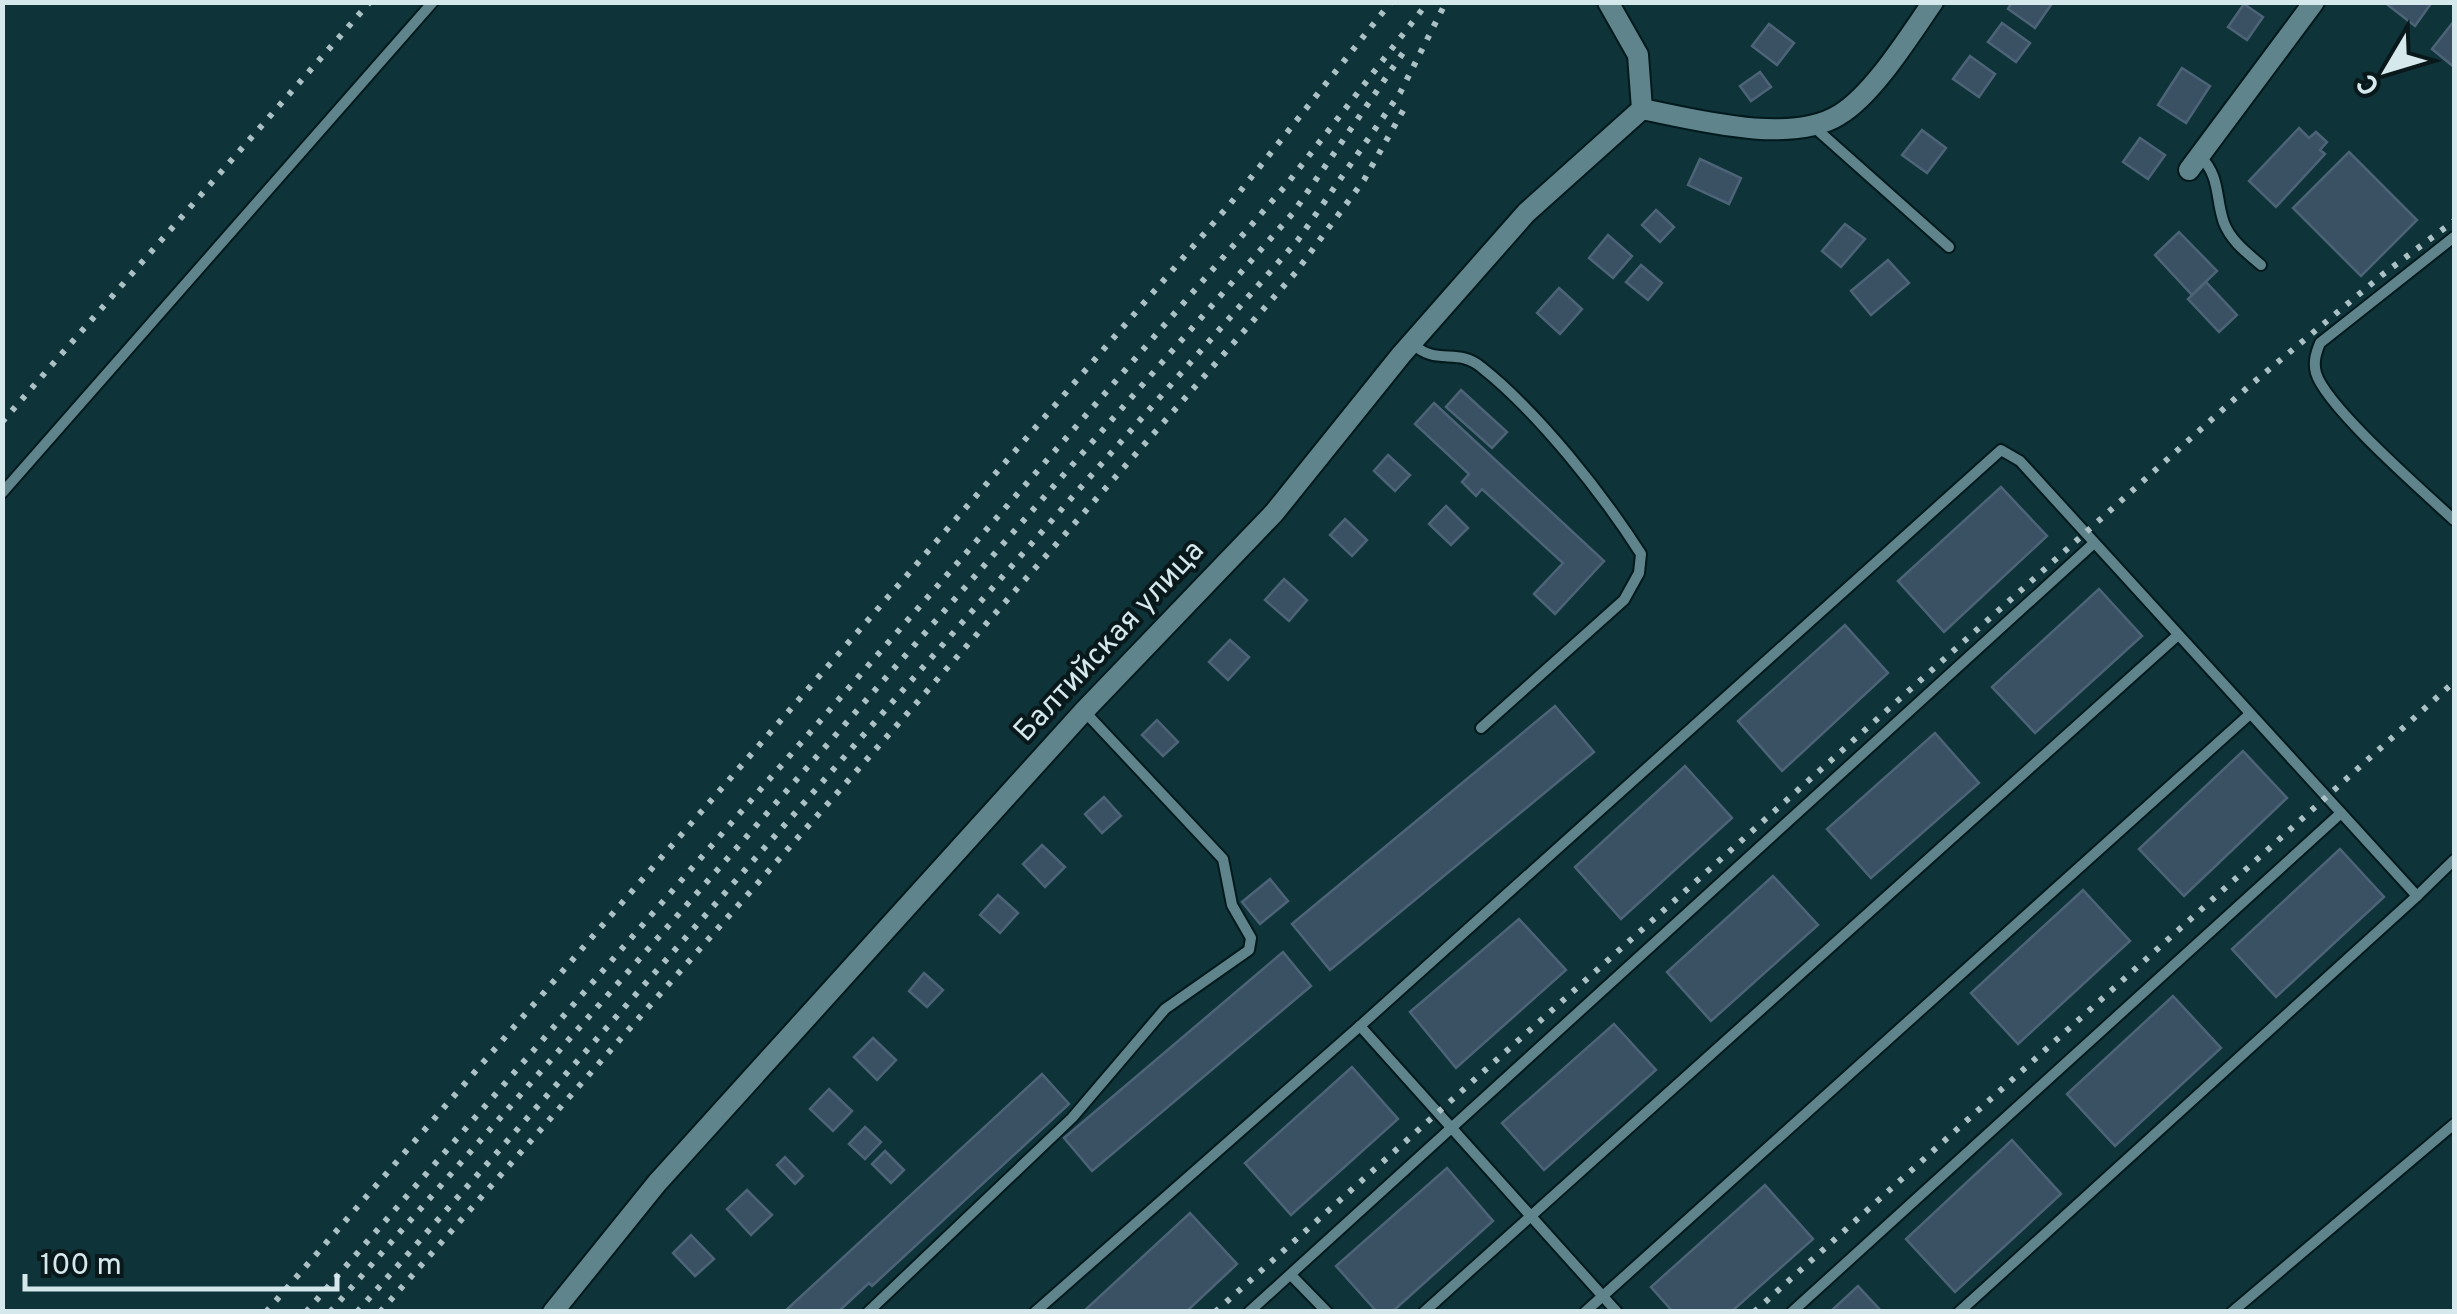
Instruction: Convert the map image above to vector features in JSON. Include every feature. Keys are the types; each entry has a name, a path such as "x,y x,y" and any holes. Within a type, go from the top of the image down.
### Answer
{"street":[{"path":"1608,2 1638,55 1642,109 1784,131 1813,126 1843,113 1860,98 1933,2"},
{"path":"2195,163 2314,2"},
{"name":"Балтийская улица","path":"553,1312 658,1184 1084,711 1274,512 1412,343 1526,212 1642,109"}],"lane":[{"path":"2,493 434,2"},
{"path":"1813,126 1949,246"},
{"path":"2195,163 2217,180 2224,223 2234,241 2261,266"},
{"path":"2454,237 2320,343 2314,359 2317,377 2375,448 2454,520"},
{"path":"1412,343 1431,358 1466,357 1494,378 1590,482 1641,554 1639,573 1624,600 1481,728"},
{"path":"1034,1312 1049,1307 2000,450 2020,461 2417,896"},
{"path":"1250,1312 2094,543"},
{"path":"1424,1312 2178,635"},
{"path":"868,1312 1072,1118 1164,1008 1249,950 1251,938 1232,905 1223,859 1084,711"},
{"path":"1585,1312 2250,714"},
{"path":"1792,1312 2341,813"},
{"path":"1959,1312 2454,860"},
{"path":"1360,1026 1617,1312"},
{"path":"2232,1312 2454,1124"},
{"path":"1291,1274 1327,1312"}],"building":[{"path":"2012,2 2053,2 2035,28 2008,9"},
{"path":"2384,2 2427,2 2430,5 2415,26"},
{"path":"2244,4 2263,17 2247,40 2228,27"},
{"path":"2454,21 2454,67 2432,49"},
{"path":"2002,23 2030,43 2016,62 1988,42"},
{"path":"1769,24 1794,43 1777,65 1752,46"},
{"path":"1970,56 1995,74 1979,97 1953,79"},
{"path":"2182,68 2210,86 2186,123 2158,105"},
{"path":"1760,72 1771,87 1751,101 1740,86"},
{"path":"2299,128 2309,138 2316,132 2327,142 2320,150 2325,154 2276,207 2249,181"},
{"path":"1922,130 1946,148 1927,173 1902,155"},
{"path":"2140,138 2165,155 2148,179 2123,162"},
{"path":"2349,152 2417,220 2361,276 2293,208"},
{"path":"1700,159 1741,178 1729,204 1688,185"},
{"path":"1656,210 1674,227 1660,242 1642,225"},
{"path":"1845,224 1865,239 1841,267 1822,251"},
{"path":"2179,232 2217,271 2192,295 2155,255"},
{"path":"1608,235 1632,256 1613,278 1589,258"},
{"path":"1888,260 1909,283 1871,315 1851,291"},
{"path":"1641,265 1662,283 1648,300 1626,282"},
{"path":"2206,282 2237,315 2219,332 2188,299"},
{"path":"1559,288 1582,309 1560,334 1537,313"},
{"path":"1461,390 1507,432 1492,448 1446,407"},
{"path":"1434,403 1604,561 1555,614 1534,594 1563,563 1482,489 1476,496 1462,482 1469,474 1415,424"},
{"path":"1388,455 1410,475 1395,491 1374,471"},
{"path":"2001,487 2047,536 1944,632 1898,581"},
{"path":"1446,506 1468,528 1451,545 1429,524"},
{"path":"1345,519 1367,540 1352,556 1330,535"},
{"path":"1284,579 1307,600 1289,621 1265,600"},
{"path":"2099,589 2142,636 2035,733 1992,687"},
{"path":"1845,625 1888,673 1782,771 1738,721"},
{"path":"1230,640 1249,657 1228,680 1209,662"},
{"path":"1555,706 1594,752 1330,970 1292,924"},
{"path":"1157,720 1178,742 1163,756 1142,735"},
{"path":"1935,733 1979,783 1871,878 1827,829"},
{"path":"2243,751 2287,798 2184,896 2139,849"},
{"path":"1685,766 1732,818 1621,919 1575,867"},
{"path":"1104,797 1121,816 1102,833 1085,814"},
{"path":"1042,845 1065,867 1045,887 1023,864"},
{"path":"2340,849 2384,897 2276,997 2232,949"},
{"path":"1773,876 1818,925 1711,1021 1667,972"},
{"path":"1270,879 1288,901 1260,924 1242,902"},
{"path":"2083,890 2130,941 2018,1044 1971,993"},
{"path":"998,895 1018,913 1000,933 980,915"},
{"path":"1519,919 1566,970 1456,1068 1410,1012"},
{"path":"1283,952 1311,986 1092,1171 1064,1138"},
{"path":"924,973 943,990 927,1007 909,991"},
{"path":"2173,996 2221,1048 2115,1146 2067,1094"},
{"path":"1614,1024 1656,1070 1544,1170 1502,1123"},
{"path":"873,1038 896,1060 877,1080 854,1057"},
{"path":"1352,1067 1398,1119 1291,1215 1245,1163"},
{"path":"1042,1074 1069,1104 872,1286 869,1283 838,1312 784,1312"},
{"path":"829,1089 852,1111 833,1131 810,1109"},
{"path":"865,1127 881,1142 865,1159 849,1144"},
{"path":"2012,1140 2061,1194 1955,1292 1906,1239"},
{"path":"885,1151 904,1170 891,1183 872,1164"},
{"path":"785,1157 803,1176 795,1184 777,1165"},
{"path":"1447,1168 1493,1221 1392,1312 1377,1312 1336,1266"},
{"path":"1765,1185 1813,1239 1731,1312 1673,1312 1651,1287"},
{"path":"747,1190 772,1215 751,1235 727,1209"},
{"path":"1190,1213 1237,1264 1186,1312 1083,1312"},
{"path":"691,1235 714,1259 695,1276 673,1253"},
{"path":"1858,1286 1882,1312 1830,1312"}],"railway":[{"path":"2,422 370,2"},
{"path":"266,1312 1230,204 1391,2"},
{"path":"306,1312 1287,184 1428,2"},
{"path":"357,1312 1298,240 1400,93 1446,2"},
{"path":"330,1312 1293,213 1403,53"},
{"path":"380,1312 1296,272 1364,180 1404,109"},
{"path":"1215,1312 2248,387 2382,275 2454,221"},
{"path":"1754,1312 2454,682"}]}
